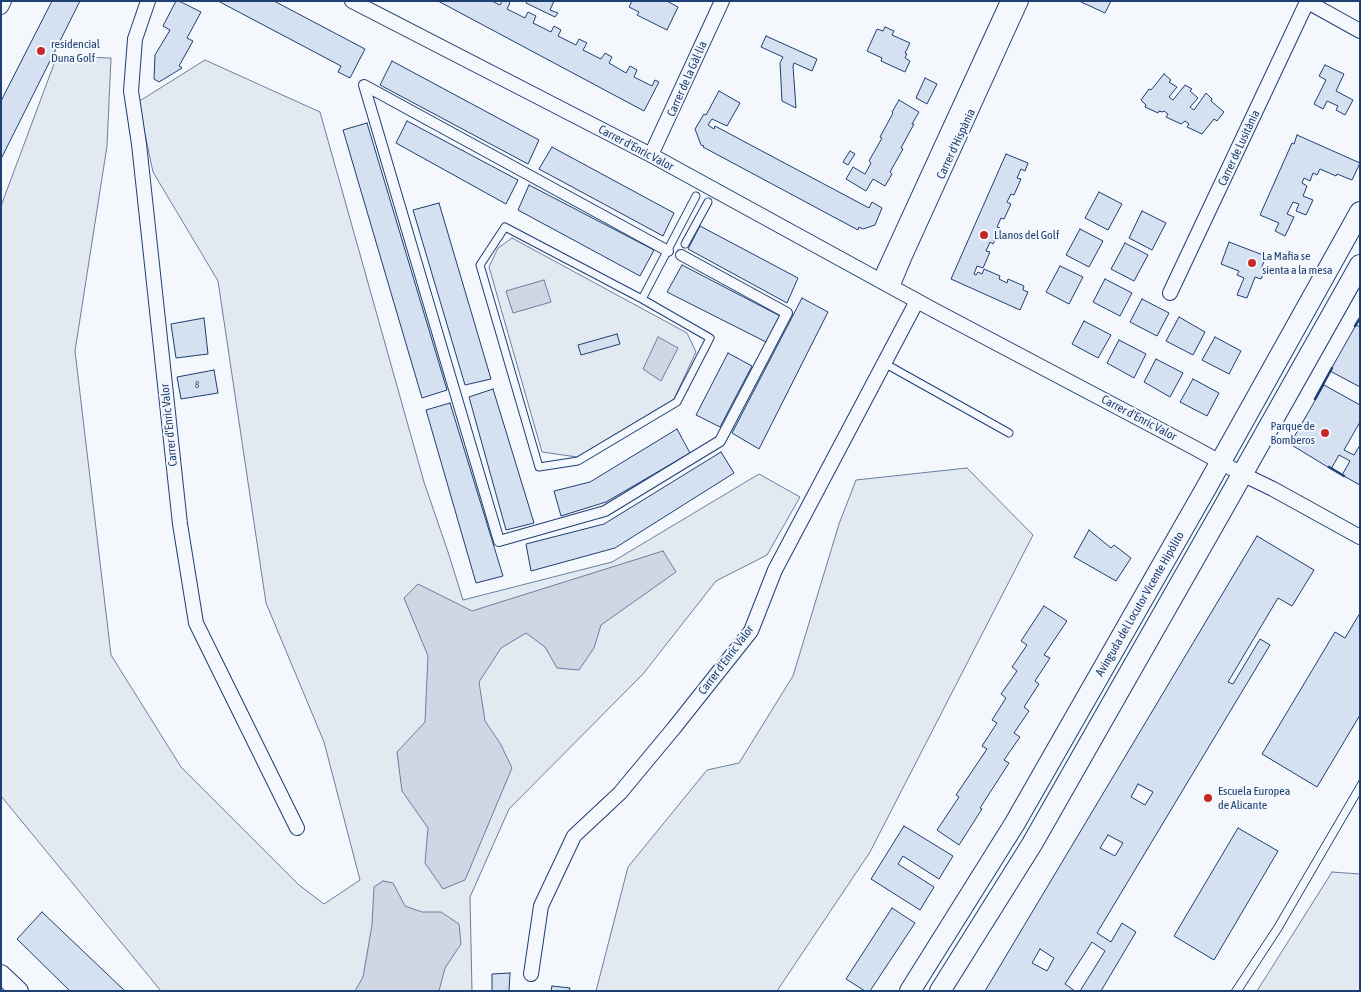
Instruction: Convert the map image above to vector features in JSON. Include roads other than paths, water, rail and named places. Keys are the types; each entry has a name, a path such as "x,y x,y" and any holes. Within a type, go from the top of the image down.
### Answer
{"main road":[{"name":"Avinguda del Locutor Vicente Hipólito","path":"910,991 1015,823 1360,212"},
{"name":"Avinguda del Locutor Vicente Hipólito","path":"940,991 1032,844 1360,265"}],"street":[{"path":"1,7 4,1"},
{"name":"Carrer d'Enric Valor","path":"148,1 135,39 131,91 140,154 180,524 196,622 297,828"},
{"name":"Carrer d'Enric Valor","path":"352,1 373,6 892,287 1273,489 1360,538"},
{"name":"Carrer de la Gàl·lia","path":"651,155 722,1"},
{"name":"Carrer d'Hispània","path":"880,280 1008,1"},
{"name":"Carrer d'Hispània","path":"892,287 1021,1"},
{"path":"1306,2 1360,31"},
{"name":"Carrer de Lusitània","path":"1170,293 1306,2"},
{"path":"668,251 364,85 499,541 605,511 720,441 787,313 681,255"},
{"name":"Carrer d'Enric Valor","path":"531,974 541,906 574,836 620,793 751,631 774,570 917,300"},
{"path":"1,974 19,991"}],"lane":[{"path":"642,299 696,196"},
{"path":"685,244 708,202"},
{"path":"504,228 642,299 710,338 677,402 578,461 539,467 480,265 504,228"},
{"path":"884,364 1009,432"}],"tram line":[{"path":"1231,991 1274,926 1360,779"},
{"path":"1242,991 1281,931 1360,795"}],"place":[{"name":"residencial Duna Golf","path":"41,51"},
{"name":"Llanos del Golf","path":"984,235"},
{"name":"La Mafia se sienta a la mesa","path":"1252,263"},
{"name":"Parque de Bomberos","path":"1325,433"},
{"name":"Escuela Europea de Alicante","path":"1208,798"}]}
